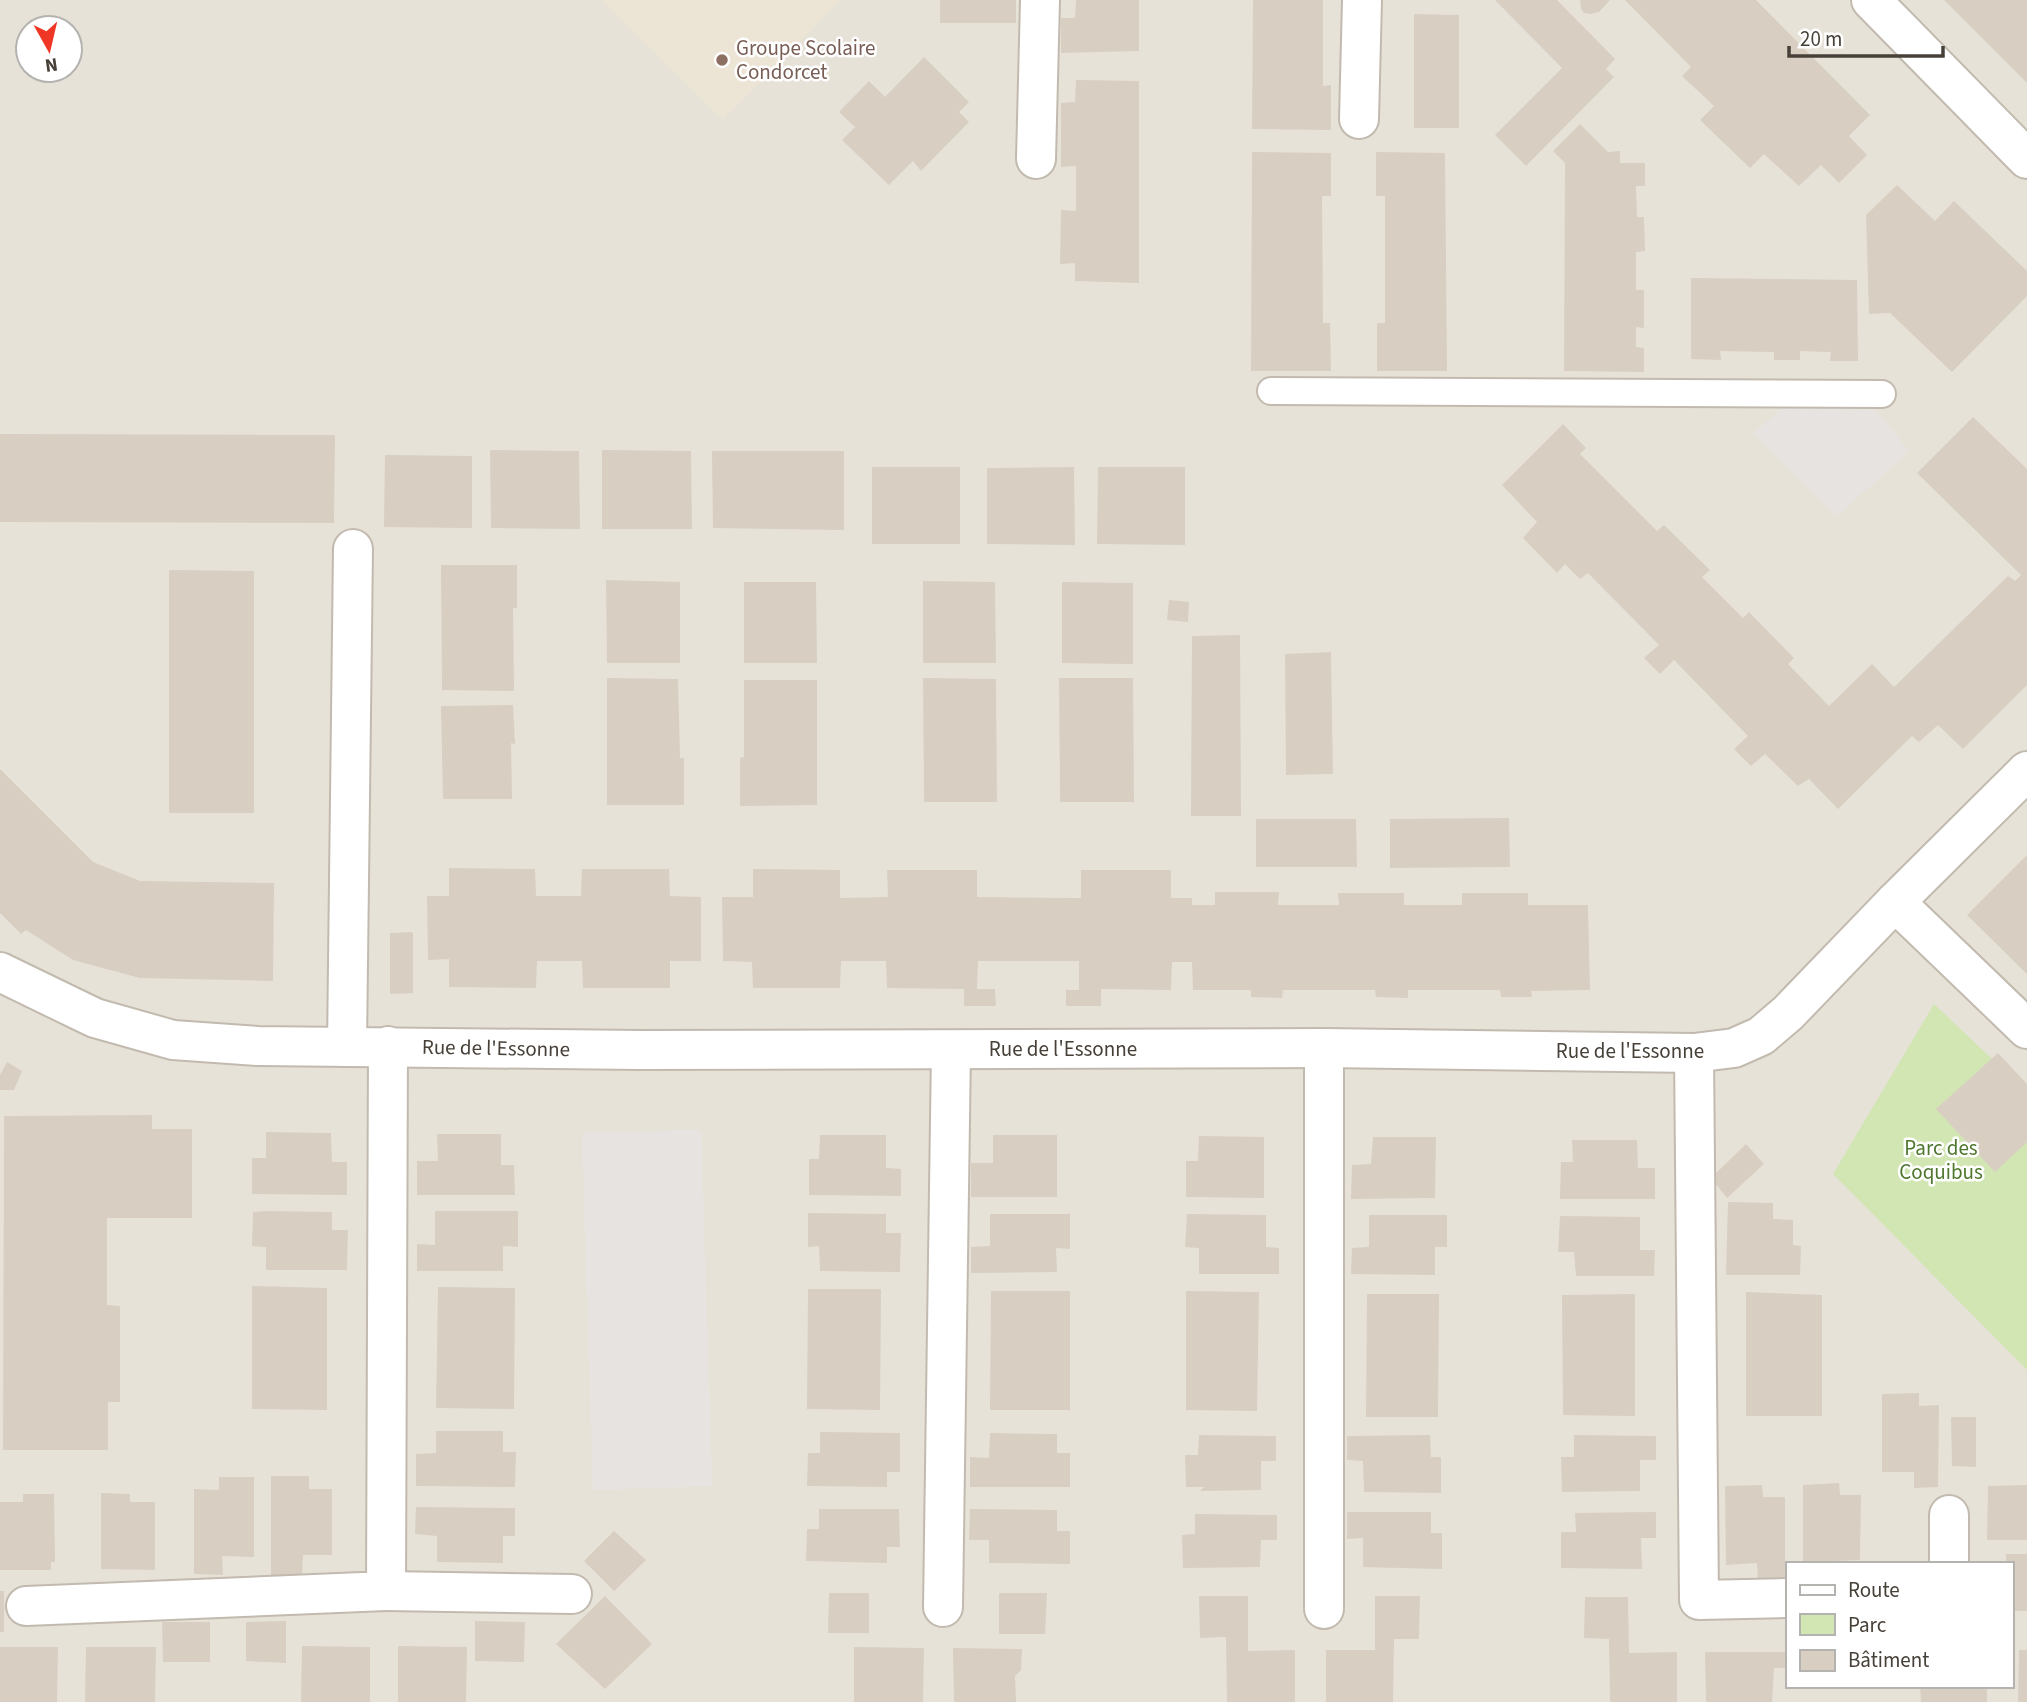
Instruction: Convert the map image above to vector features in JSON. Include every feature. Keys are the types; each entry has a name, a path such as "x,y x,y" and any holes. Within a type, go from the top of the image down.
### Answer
{"street":[{"path":"1036,159 1040,0"},
{"path":"1359,119 1362,0"},
{"path":"1871,0 2027,159"},
{"path":"347,1047 353,549"},
{"name":"Rue de l'Essonne","path":"1,974 95,1018 173,1040 258,1046 640,1050 1324,1048 1694,1053 1734,1048 1762,1037 2027,771"},
{"path":"1895,902 2027,1029"},
{"path":"386,1591 388,1046"},
{"path":"1324,1048 1324,1609"},
{"path":"943,1607 951,1050"},
{"path":"1694,1053 1699,1600 1786,1598"},
{"path":"1948,1515 1949,1562"},
{"path":"26,1606 386,1591 572,1594"}],"lane":[{"path":"1271,391 1882,394"}],"shaded area":[{"path":"0,0 2027,0 2027,1702 0,1702"},
{"name":"Groupe Scolaire Condorcet","path":"602,0 841,0 723,120"},
{"path":"1784,406 1874,408 1909,451 1837,516 1753,434"},
{"path":"701,1130 712,1486 593,1490 582,1133"}],"green space":[{"name":"Parc des Coquibus","path":"1934,1004 2027,1092 2027,1370 1833,1174"}],"building":[{"path":"940,0 1016,0 1016,23 940,23"},
{"path":"1076,0 1139,0 1139,51 1061,53 1061,18 1075,18"},
{"path":"1253,0 1323,0 1323,86 1331,85 1331,130 1252,129"},
{"path":"1495,0 1557,0 1615,59 1606,69 1614,77 1526,166 1495,135 1562,68"},
{"path":"1580,0 1610,0 1599,12 1591,14 1584,13"},
{"path":"1625,0 1756,0 1870,115 1849,136 1867,155 1839,183 1821,165 1799,186 1764,154 1750,168 1700,120 1714,106 1682,76 1691,67"},
{"path":"1944,0 2027,0 2027,83"},
{"path":"1414,14 1459,15 1459,128 1414,128"},
{"path":"924,57 969,102 959,112 969,122 921,171 913,161 889,185 842,140 855,127 839,112 869,81 885,97"},
{"path":"1076,80 1139,81 1139,283 1075,281 1075,263 1060,264 1061,210 1076,211 1076,166 1061,167 1061,103 1075,102"},
{"path":"1580,124 1608,152 1620,151 1620,163 1645,163 1645,186 1636,186 1637,217 1644,217 1645,251 1636,252 1636,290 1644,290 1644,328 1636,327 1636,347 1644,348 1644,372 1564,371 1565,163 1553,151"},
{"path":"1252,152 1331,153 1331,196 1322,196 1323,323 1330,323 1331,371 1251,371"},
{"path":"1376,152 1445,153 1447,371 1377,371 1377,323 1385,323 1385,196 1376,196"},
{"path":"1897,185 1935,221 1954,201 2027,271 2027,296 1952,372 1890,313 1869,314 1866,215"},
{"path":"1691,278 1857,280 1858,361 1830,361 1831,352 1800,351 1800,360 1774,360 1774,352 1720,351 1721,360 1691,359"},
{"path":"1973,417 2027,469 2027,685 1963,749 1938,725 1919,742 1912,736 1838,809 1809,779 1798,786 1765,754 1751,766 1734,749 1748,736 1674,660 1660,674 1644,658 1659,645 1588,573 1580,579 1565,564 1557,573 1523,538 1537,522 1502,485 1563,424 1586,448 1580,454 1657,531 1664,525 1710,570 1702,577 1743,618 1749,612 1794,658 1788,664 1829,706 1872,664 1894,687 2008,576 2015,581 2021,575 1917,473"},
{"path":"0,434 335,435 334,523 0,522"},
{"path":"490,450 579,451 580,529 491,528"},
{"path":"602,450 691,451 692,529 602,529"},
{"path":"712,451 844,451 844,530 713,528"},
{"path":"385,455 472,456 472,528 384,527"},
{"path":"872,467 960,467 960,544 872,544"},
{"path":"1074,467 1075,545 987,544 987,468"},
{"path":"1098,467 1185,467 1185,545 1097,544"},
{"path":"441,565 517,565 517,608 513,608 514,691 442,690"},
{"path":"169,570 254,571 254,813 169,813"},
{"path":"606,580 680,582 680,663 607,663"},
{"path":"923,581 995,582 996,663 923,663"},
{"path":"744,582 816,582 817,663 744,663"},
{"path":"1062,582 1133,583 1133,664 1062,663"},
{"path":"1169,600 1189,602 1188,622 1167,620"},
{"path":"1240,635 1241,816 1191,816 1192,636"},
{"path":"1331,652 1333,774 1286,775 1285,654"},
{"path":"607,678 678,679 680,758 684,758 684,805 607,805"},
{"path":"923,678 996,679 997,802 924,802"},
{"path":"1059,678 1133,678 1134,802 1060,802"},
{"path":"744,680 817,680 817,805 740,806 740,758 744,757"},
{"path":"513,705 515,744 511,743 512,799 443,799 441,706"},
{"path":"0,769 93,862 140,881 274,883 273,981 140,978 73,960 26,930 21,934 0,913"},
{"path":"1509,818 1510,867 1390,868 1390,819"},
{"path":"1256,819 1356,819 1357,867 1256,867"},
{"path":"2027,855 2027,974 1967,915"},
{"path":"449,868 535,869 536,896 581,896 582,869 669,869 670,896 701,897 701,961 670,961 670,988 583,988 582,961 537,961 536,988 449,987 449,959 428,960 427,896 449,896"},
{"path":"753,869 840,870 840,898 888,897 887,870 977,870 977,897 1081,898 1081,870 1171,870 1171,898 1192,898 1192,905 1215,905 1215,892 1279,892 1278,905 1339,905 1338,893 1404,893 1404,905 1462,905 1462,893 1528,893 1528,905 1588,905 1590,990 1531,991 1532,997 1501,997 1500,990 1408,990 1408,998 1376,997 1375,990 1283,990 1282,998 1251,997 1251,990 1193,990 1192,962 1172,962 1171,990 1101,989 1101,1006 1066,1006 1066,990 1079,990 1079,961 978,961 977,989 995,989 996,1006 964,1006 964,989 887,988 886,961 841,961 840,988 753,988 752,962 723,961 722,897 753,897"},
{"path":"411,932 413,993 390,994 390,933"},
{"path":"1998,1053 2027,1084 2027,1142 1995,1172 1936,1109"},
{"path":"7,1062 22,1071 14,1090 0,1090 0,1075"},
{"path":"152,1115 152,1129 192,1129 192,1218 107,1218 107,1305 120,1306 120,1402 108,1402 108,1450 3,1450 4,1116"},
{"path":"266,1132 331,1133 332,1162 347,1162 347,1195 252,1194 252,1158 266,1158"},
{"path":"437,1134 501,1134 501,1165 514,1165 515,1195 417,1195 417,1161 438,1161"},
{"path":"820,1135 886,1135 886,1168 901,1169 901,1196 809,1195 809,1159 819,1159"},
{"path":"993,1135 1057,1135 1057,1197 971,1197 971,1163 993,1163"},
{"path":"1199,1136 1264,1137 1264,1198 1186,1197 1186,1161 1198,1161"},
{"path":"1373,1137 1436,1137 1435,1198 1351,1199 1352,1165 1371,1164"},
{"path":"1572,1140 1637,1140 1638,1168 1655,1168 1655,1199 1560,1199 1561,1162 1573,1162"},
{"path":"1746,1144 1764,1164 1727,1198 1711,1178"},
{"path":"1728,1202 1773,1203 1773,1219 1793,1220 1793,1245 1801,1246 1800,1275 1726,1275"},
{"path":"435,1211 518,1211 518,1247 503,1246 503,1271 417,1271 417,1244 435,1245"},
{"path":"253,1212 332,1212 332,1230 348,1230 347,1270 266,1270 266,1247 252,1246"},
{"path":"808,1213 886,1214 886,1233 901,1233 900,1272 820,1271 819,1246 808,1247"},
{"path":"990,1214 1070,1214 1070,1249 1056,1248 1057,1272 971,1273 971,1247 990,1246"},
{"path":"1187,1214 1266,1215 1266,1247 1279,1248 1279,1274 1199,1274 1199,1248 1185,1247"},
{"path":"1369,1215 1447,1215 1447,1247 1435,1247 1435,1275 1351,1274 1352,1248 1369,1247"},
{"path":"1560,1216 1640,1217 1640,1250 1655,1250 1654,1276 1576,1276 1574,1252 1558,1252"},
{"path":"252,1286 327,1288 327,1410 252,1409"},
{"path":"438,1287 515,1288 514,1409 436,1408"},
{"path":"808,1289 881,1289 880,1410 807,1409"},
{"path":"991,1291 1070,1291 1070,1410 990,1410"},
{"path":"1186,1291 1259,1292 1257,1411 1186,1410"},
{"path":"1746,1292 1822,1295 1822,1416 1746,1416"},
{"path":"1367,1294 1439,1294 1438,1417 1366,1417"},
{"path":"1635,1294 1635,1416 1563,1415 1562,1295"},
{"path":"1919,1393 1919,1406 1939,1405 1938,1487 1914,1488 1914,1472 1882,1472 1882,1394"},
{"path":"1951,1417 1976,1417 1976,1467 1952,1466"},
{"path":"436,1431 503,1431 503,1452 516,1452 515,1487 416,1486 416,1454 436,1453"},
{"path":"820,1432 900,1433 900,1472 887,1472 887,1487 807,1486 808,1453 820,1453"},
{"path":"990,1433 1057,1434 1057,1453 1070,1453 1070,1487 970,1487 970,1457 989,1458"},
{"path":"1199,1435 1276,1436 1276,1461 1261,1461 1261,1490 1200,1491 1204,1487 1186,1487 1185,1455 1198,1455"},
{"path":"1430,1435 1431,1457 1441,1457 1441,1493 1364,1492 1363,1461 1347,1460 1347,1436"},
{"path":"1574,1435 1656,1436 1656,1460 1640,1460 1640,1491 1562,1492 1561,1457 1574,1457"},
{"path":"271,1476 309,1476 309,1489 332,1489 332,1555 303,1555 302,1575 271,1575"},
{"path":"219,1477 254,1477 254,1557 222,1556 223,1575 194,1574 194,1489 219,1490"},
{"path":"1839,1483 1840,1495 1861,1495 1860,1560 1803,1562 1803,1485"},
{"path":"1762,1485 1763,1497 1785,1497 1785,1579 1758,1580 1757,1563 1726,1565 1725,1486"},
{"path":"2027,1485 2027,1540 1987,1540 1988,1486"},
{"path":"101,1493 130,1494 130,1502 155,1502 155,1570 101,1569"},
{"path":"23,1494 54,1494 55,1562 51,1562 51,1570 0,1570 0,1502 23,1502"},
{"path":"416,1507 515,1508 515,1536 503,1536 503,1563 437,1562 437,1536 415,1534"},
{"path":"819,1509 899,1509 900,1547 887,1547 887,1563 806,1561 807,1529 819,1529"},
{"path":"970,1509 1057,1510 1057,1531 1070,1531 1070,1564 989,1563 989,1540 969,1540"},
{"path":"1347,1512 1431,1512 1431,1533 1442,1533 1442,1569 1363,1567 1363,1538 1347,1539"},
{"path":"1656,1512 1656,1538 1641,1538 1642,1569 1561,1568 1561,1532 1576,1532 1575,1513"},
{"path":"1195,1514 1277,1515 1277,1540 1261,1540 1260,1567 1183,1568 1182,1535 1195,1534"},
{"path":"614,1531 646,1560 614,1591 584,1561"},
{"path":"2006,1554 2027,1554 2027,1611 2013,1611 2013,1562 2006,1562"},
{"path":"0,1591 4,1591 4,1632 0,1632"},
{"path":"829,1593 869,1593 869,1633 828,1633"},
{"path":"999,1593 1047,1593 1045,1634 999,1634"},
{"path":"605,1596 652,1644 605,1689 556,1644"},
{"path":"1199,1596 1248,1596 1248,1651 1295,1650 1295,1702 1227,1702 1226,1637 1200,1638"},
{"path":"1375,1596 1420,1596 1419,1639 1394,1639 1393,1702 1326,1702 1326,1650 1375,1650"},
{"path":"1585,1597 1628,1597 1629,1653 1677,1652 1677,1702 1610,1702 1609,1639 1584,1638"},
{"path":"286,1621 286,1663 246,1661 246,1622"},
{"path":"475,1621 525,1622 524,1662 475,1661"},
{"path":"162,1622 210,1622 210,1662 163,1662"},
{"path":"302,1646 370,1647 370,1702 301,1702"},
{"path":"398,1646 467,1647 466,1702 398,1702"},
{"path":"0,1647 58,1647 57,1702 0,1702"},
{"path":"86,1647 156,1647 155,1702 85,1702"},
{"path":"854,1647 924,1648 923,1702 854,1702"},
{"path":"953,1648 1022,1649 1021,1670 1015,1676 1016,1702 954,1702"},
{"path":"2019,1650 2027,1650 2027,1702 2018,1702"},
{"path":"1705,1652 1786,1652 1786,1668 1774,1668 1772,1702 1706,1702"},
{"path":"1920,1688 1987,1688 1987,1702 1921,1702"}],"place":[{"name":"Groupe Scolaire Condorcet","path":"722,60"}]}
